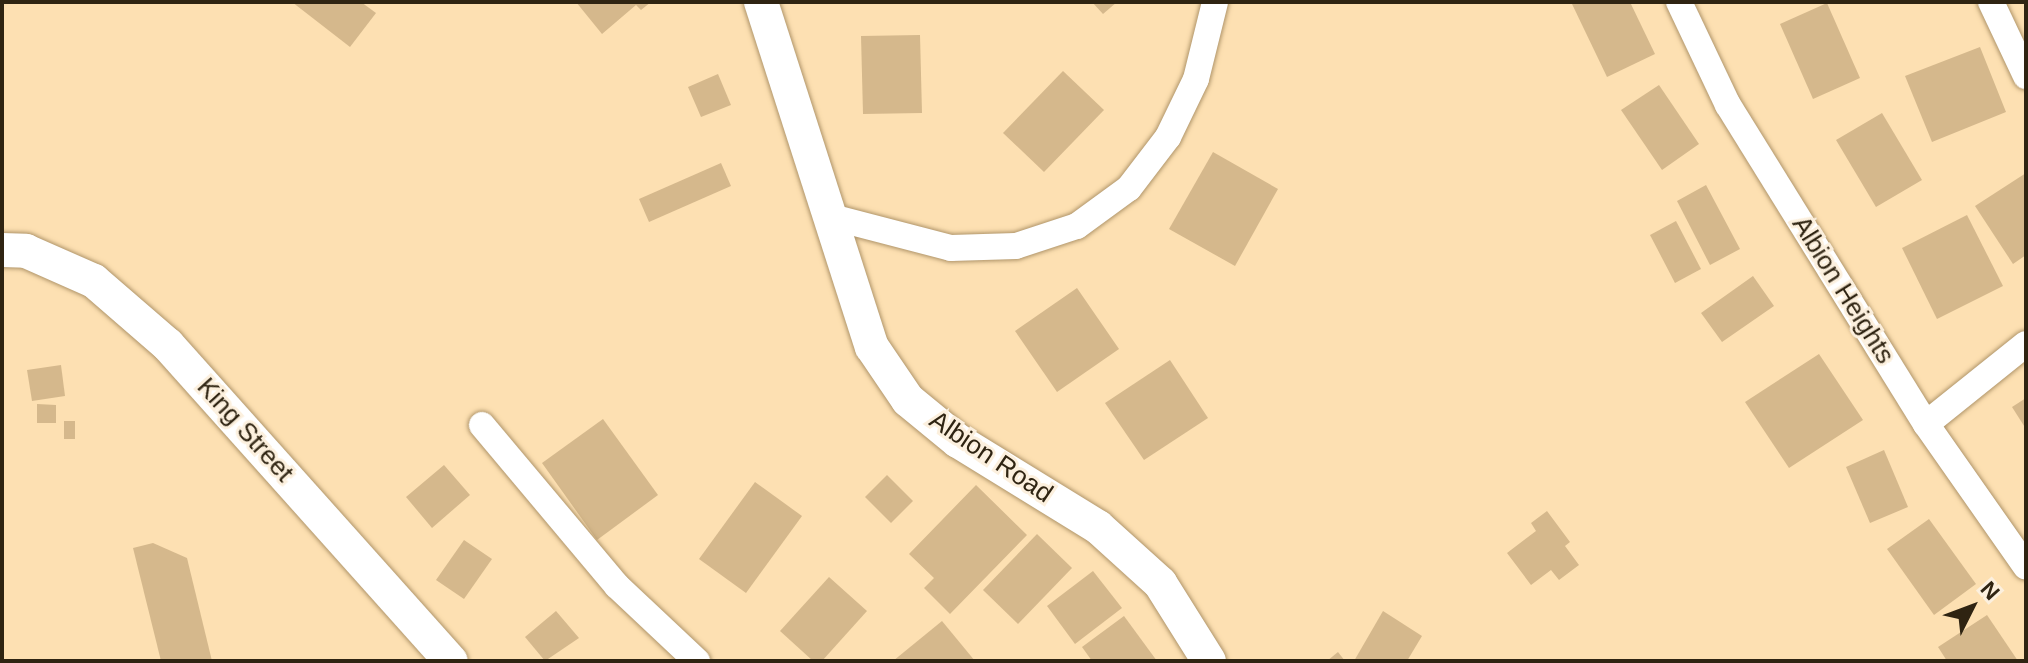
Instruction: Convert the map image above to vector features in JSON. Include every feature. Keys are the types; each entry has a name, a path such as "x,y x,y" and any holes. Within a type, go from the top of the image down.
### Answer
{"street":[{"name":"Albion Road","path":"761,2 872,347 908,400 958,441 1098,527 1160,583 1209,661"},
{"path":"828,216 951,248 1016,246 1077,226 1129,188 1168,137 1196,79 1215,2"},
{"name":"Albion Heights","path":"1679,2 1728,105 1926,424 2026,567"},
{"path":"1991,2 2026,76"},
{"name":"King Street","path":"2,250 26,251 94,281 168,345 451,661"},
{"path":"1926,424 2026,344"},
{"path":"482,425 617,586 697,661"}],"building":[{"path":"292,2 361,2 376,13 350,47"},
{"path":"576,2 651,2 641,10 636,5 602,34"},
{"path":"1092,2 1117,2 1103,14"},
{"path":"1630,2 1655,54 1607,77 1572,4"},
{"path":"1827,3 1860,78 1813,99 1780,24"},
{"path":"920,35 922,113 863,114 861,36"},
{"path":"1980,47 2006,112 1932,142 1905,76"},
{"path":"1063,71 1104,110 1044,172 1003,133"},
{"path":"718,74 731,105 701,117 688,87"},
{"path":"1659,85 1699,144 1662,170 1621,110"},
{"path":"1882,113 1922,180 1876,207 1836,140"},
{"path":"1213,152 1278,189 1235,266 1169,229"},
{"path":"721,163 731,186 649,222 639,199"},
{"path":"2026,173 2026,255 2013,264 1975,206"},
{"path":"1706,185 1740,249 1710,265 1677,201"},
{"path":"1967,215 2003,286 1937,319 1902,248"},
{"path":"1676,221 1701,269 1675,283 1650,235"},
{"path":"1753,276 1774,306 1722,342 1701,313"},
{"path":"1077,288 1119,349 1057,392 1015,331"},
{"path":"1819,354 1863,420 1789,468 1745,402"},
{"path":"1170,360 1208,418 1144,460 1105,403"},
{"path":"61,365 65,396 32,401 27,370"},
{"path":"2026,398 2026,429 2012,407"},
{"path":"37,404 56,405 56,423 37,423"},
{"path":"603,419 658,495 597,540 542,463"},
{"path":"64,421 75,421 75,439 64,439"},
{"path":"1884,450 1908,507 1870,523 1846,467"},
{"path":"444,465 470,495 432,528 406,497"},
{"path":"887,475 913,501 891,523 865,497"},
{"path":"755,482 802,516 746,593 699,559"},
{"path":"976,485 1027,535 950,614 924,588 934,578 909,554"},
{"path":"1547,511 1570,542 1565,546 1579,565 1559,580 1551,570 1531,585 1507,553 1536,531 1531,523"},
{"path":"1929,519 1976,584 1934,615 1887,549"},
{"path":"1037,534 1072,568 1018,624 983,590"},
{"path":"464,540 492,559 464,599 436,580"},
{"path":"153,543 187,558 212,661 161,661 133,548"},
{"path":"1093,571 1122,608 1075,644 1047,606"},
{"path":"829,577 867,611 822,661 813,661 780,631"},
{"path":"556,611 579,638 545,661 525,637"},
{"path":"1383,611 1422,636 1407,661 1354,661"},
{"path":"1987,615 2018,661 1947,661 1938,647"},
{"path":"1124,616 1157,661 1092,661 1082,647"},
{"path":"942,621 975,661 893,661"},
{"path":"1338,652 1345,661 1327,661"}]}
